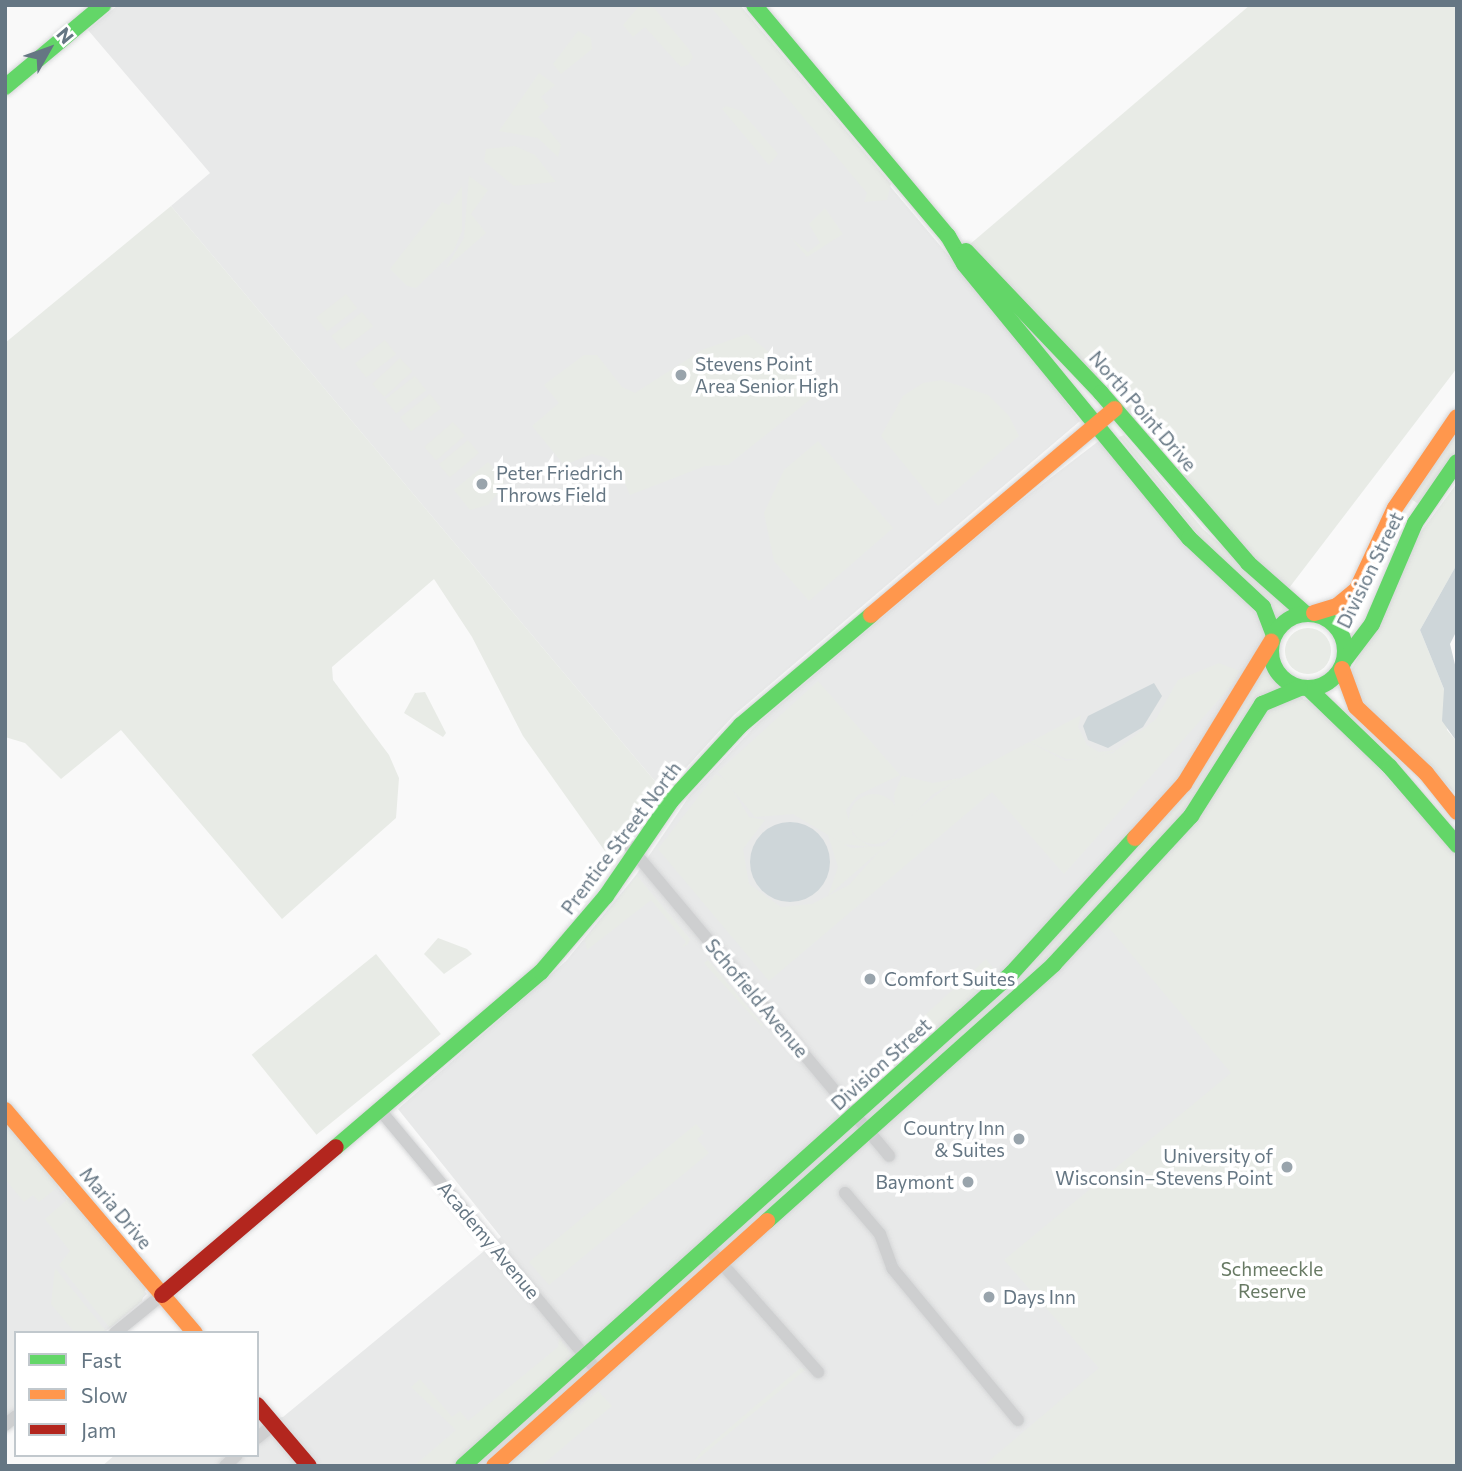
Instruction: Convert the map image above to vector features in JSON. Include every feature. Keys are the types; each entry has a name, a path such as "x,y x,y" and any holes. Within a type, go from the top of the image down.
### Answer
{"street":[{"path":"5,88 103,5"},
{"name":"North Point Drive","path":"754,5 948,236 1115,409 1248,563 1309,613"},
{"name":"North Point Drive","path":"948,236 964,264 1099,423 1189,538 1263,607 1273,639"},
{"name":"Prentice Street North","path":"162,1295 541,972 631,847 741,725 1115,409"},
{"name":"Division Street","path":"1309,613 1337,606 1357,589 1395,508 1457,417"},
{"name":"Division Street","path":"1343,665 1372,624 1415,523 1457,462"},
{"path":"1457,812 1426,773 1356,707 1343,665 1340,632 1309,613 1273,639 1276,669 1304,689 1390,767 1457,845"},
{"name":"Division Street","path":"463,1466 856,1116 1012,973 1184,784 1273,639"},
{"path":"494,1466 1054,964 1119,896 1209,793 1262,704 1332,680 1343,665"},
{"name":"Schofield Avenue","path":"631,847 889,1156"},
{"name":"Maria Drive","path":"5,1110 193,1331"},
{"name":"Academy Avenue","path":"380,1110 598,1371"},
{"path":"845,1193 880,1234 893,1269 1018,1420"},
{"path":"708,1248 818,1372"},
{"path":"117,1331 162,1295"},
{"path":"259,1407 309,1466"},
{"path":"259,1436 274,1424"}],"shaded area":[{"name":"Stevens Point Area Senior High","path":"118,5 737,5 1019,339 1080,421 734,715 664,792 171,206 210,173 88,30"},
{"path":"1100,440 1264,622 1267,664 1303,698 1457,1466 102,1466 113,1457 259,1457 259,1417 263,1421 283,1417 501,1237 398,1109 566,961 636,875 690,795 758,723 1011,508"},
{"path":"1457,564 1457,630 1450,644 1457,673 1457,742 1442,721 1444,689 1420,630"},
{"path":"1154,683 1162,696 1143,727 1108,748 1088,740 1083,726 1088,716"},
{"path":"790,822 805,825 818,834 827,847 830,862 827,877 818,890 805,899 790,902 775,899 762,890 753,877 750,862 753,847 762,834 775,825"},
{"path":"5,1123 147,1294 106,1331 14,1331 14,1410 5,1417"}],"green space":[{"path":"640,5 654,8 688,48 693,57 688,65 681,67 645,27 633,37 623,25"},
{"path":"709,5 740,5 891,184 887,200 864,202 867,193"},
{"path":"1250,5 1457,5 1457,368 1286,592 969,245"},
{"path":"578,31 591,38 592,49 561,74 553,64"},
{"path":"539,73 555,85 541,97 549,107 538,117 561,145 558,157 538,138 499,131"},
{"path":"726,106 741,111 778,154 769,165 722,109"},
{"path":"515,146 535,155 556,182 514,186 484,161 486,149"},
{"path":"469,176 488,190 471,214 486,233 446,268 464,238"},
{"path":"462,186 462,231 453,252 416,288 407,286 390,269 442,202 449,205"},
{"path":"171,206 664,792 642,823 625,827 614,864 523,736 472,637 434,579 332,667 333,680 389,755 399,778 396,818 282,919 121,730 61,779 25,743 5,737 5,343"},
{"path":"825,208 843,234 807,257 791,238 808,252 820,243 809,224"},
{"path":"346,294 357,308 327,332 316,317"},
{"path":"362,312 373,326 342,350 331,336"},
{"path":"747,334 810,386 812,398 728,465 705,466 630,495 617,466 605,457 592,454 564,465 532,426 559,403 544,385 584,355 597,355 622,387 635,393 702,350"},
{"path":"385,340 396,354 366,378 355,363"},
{"path":"400,358 412,371 384,397 372,384"},
{"path":"415,376 426,390 396,414 385,399"},
{"path":"942,380 988,395 1009,416 1019,436 938,506 881,436 903,396 923,383"},
{"path":"430,394 441,408 411,432 400,417"},
{"path":"453,422 465,436 436,461 424,447"},
{"path":"1457,430 1457,452 1420,505 1408,497"},
{"path":"1124,435 1203,529 1295,610 1277,622 1268,600 1215,556 1119,437"},
{"path":"468,440 479,453 450,477 439,464"},
{"path":"818,441 893,528 809,601 774,561 764,513 784,470"},
{"name":"Peter Friedrich Throws Field","path":"488,462 504,481 502,488 488,505 470,510 454,490"},
{"path":"1457,483 1457,564 1420,630 1444,689 1447,730 1457,742 1457,795 1358,697 1351,671 1418,536"},
{"path":"1308,628 1324,635 1331,651 1324,667 1308,674 1292,667 1285,651 1292,635"},
{"path":"1265,660 1282,685 1255,701 1213,775 1166,834 1062,945 1024,973 1209,762"},
{"path":"1219,663 1240,671 1231,686 1064,874 992,792 769,981 658,849 716,774 727,781 749,817 765,820 743,849 749,884 781,907 812,904 849,885 915,812 952,783 1029,742 1066,761 1113,753 1156,719 1178,680"},
{"path":"818,681 900,775 858,795 846,810 853,835 871,847 843,844 793,814 755,817 718,772"},
{"path":"425,692 446,733 443,737 404,713 415,693"},
{"name":"Schmeeckle Reserve","path":"1292,697 1308,700 1360,747 1457,856 1457,1466 983,1466 1099,1368 1004,1260 1231,1073 1105,923 1196,814 1265,712"},
{"path":"1081,715 1078,727 1087,745 1099,752 1117,750 1091,759 1066,759 1030,742"},
{"path":"902,776 933,783 960,778 932,795 897,831 894,794"},
{"path":"874,794 892,801 899,819 892,837 874,844 856,837 849,819 856,801"},
{"path":"828,835 851,848 885,846 828,896 838,867"},
{"path":"637,876 690,939 688,944 681,948 686,942 651,900 587,950 585,940"},
{"path":"438,938 467,949 472,954 444,974 424,954"},
{"path":"376,954 441,1034 316,1135 252,1055"},
{"path":"986,959 995,971 992,980 865,1096 857,1095 869,1067"},
{"path":"708,960 763,1025 762,1027 704,963"},
{"path":"1009,988 1008,997 881,1106 880,1103"},
{"path":"5,1122 59,1186 39,1202 33,1195 24,1202 5,1179"},
{"path":"696,1124 704,1133 697,1139 709,1153 549,1285 529,1262"},
{"path":"69,1198 146,1288 142,1301 110,1328 59,1265 70,1251 45,1219"},
{"path":"55,1268 106,1331 73,1331 51,1304"},
{"path":"559,1338 573,1355 569,1363 453,1466 414,1466 456,1430 411,1387 420,1379 452,1417 460,1411 468,1421 558,1347"},
{"path":"800,1368 806,1369 692,1464 701,1452"},
{"path":"598,1391 612,1406 541,1466 507,1466"}],"traffic: fast":[{"path":"5,87 103,5"},
{"path":"754,5 948,236 964,264 1189,538 1263,607 1274,635"},
{"path":"966,251 1101,393 1248,563 1305,613"},
{"path":"1344,661 1372,624 1415,523 1457,462"},
{"path":"1308,614 1329,620 1339,630 1345,651 1339,672 1329,682 1308,688 1287,682 1277,672 1271,651 1277,630 1287,620 1308,614"},
{"path":"336,1147 541,972 606,896 671,801 741,725 871,615"},
{"path":"767,1221 1054,964 1191,816 1262,704 1300,688"},
{"path":"1309,689 1390,767 1457,845"},
{"path":"463,1466 1012,973 1135,838"}],"traffic: slow":[{"path":"871,615 1115,409"},
{"path":"1314,613 1337,606 1357,589 1395,508 1457,417"},
{"path":"1135,838 1184,784 1271,642"},
{"path":"1342,669 1356,707 1426,773 1457,812"},
{"path":"5,1110 193,1331"},
{"path":"494,1466 767,1221"}],"traffic: jam":[{"path":"162,1295 336,1147"},
{"path":"259,1407 309,1466"}],"place":[{"name":"Stevens Point Area Senior High","path":"681,375"},
{"name":"Peter Friedrich Throws Field","path":"482,484"},
{"name":"Comfort Suites","path":"870,979"},
{"name":"Country Inn & Suites","path":"1019,1139"},
{"name":"University of Wisconsin–Stevens Point","path":"1287,1167"},
{"name":"Baymont","path":"968,1182"},
{"name":"Days Inn","path":"989,1297"}]}
